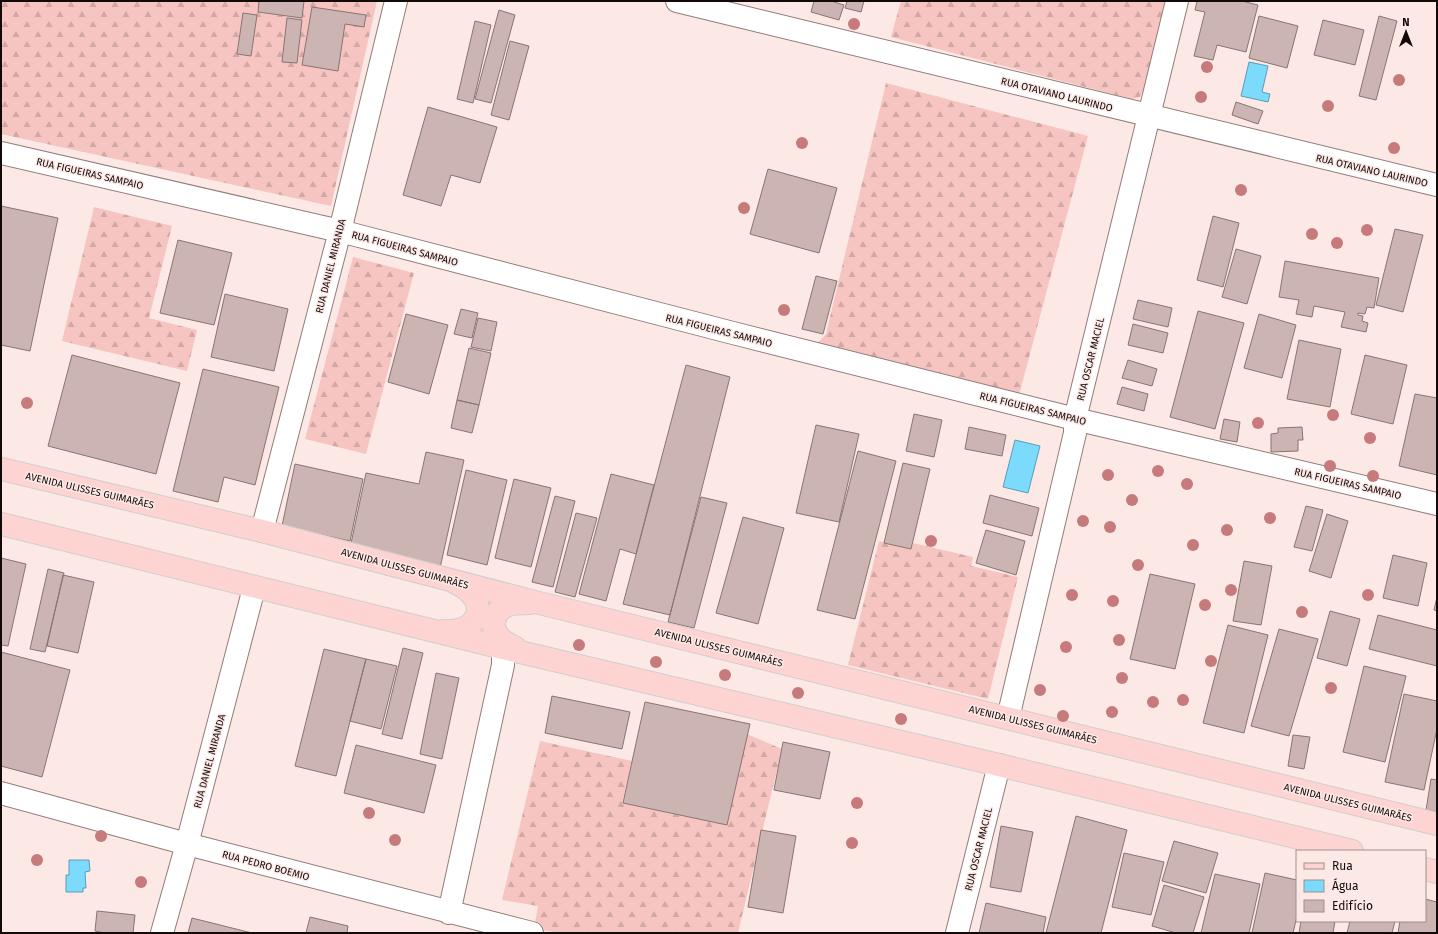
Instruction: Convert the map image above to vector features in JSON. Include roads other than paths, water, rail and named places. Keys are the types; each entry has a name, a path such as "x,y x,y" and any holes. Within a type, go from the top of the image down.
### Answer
{"main road":[{"name":"AVENIDA ULISSES GUIMARÃES","path":"1,468 262,531 535,602 1437,824"},
{"path":"1,524 516,652 999,765 1348,850"},
{"path":"422,628 449,631 464,629 473,624 477,616 478,606 473,596 463,586 444,578"},
{"path":"516,652 501,639 495,631 493,622 499,612 506,606 518,603 535,602"},
{"path":"1426,869 1437,872"}],"street":[{"name":"RUA DANIEL MIRANDA","path":"262,531 340,231 396,1"},
{"name":"RUA OTAVIANO LAURINDO","path":"677,1 1437,185"},
{"name":"RUA OSCAR MACIEL","path":"1008,718 1075,433 1075,419 1177,1"},
{"name":"RUA FIGUEIRAS SAMPAIO","path":"1,153 340,231 732,334 1075,419 1437,504"},
{"name":"RUA DANIEL MIRANDA","path":"162,933 187,844 254,588"},
{"path":"449,913 504,658 516,652"},
{"name":"RUA OSCAR MACIEL","path":"957,933 999,765"},
{"name":"RUA PEDRO BOEMIO","path":"1,793 187,844 449,913 532,933"}],"water":[{"path":"1249,62 1268,66 1262,92 1270,94 1268,102 1241,96"},
{"path":"1015,440 1040,446 1028,493 1003,487"},
{"path":"69,860 89,860 90,871 85,872 86,888 83,888 83,892 66,892 66,875 69,875"}]}
